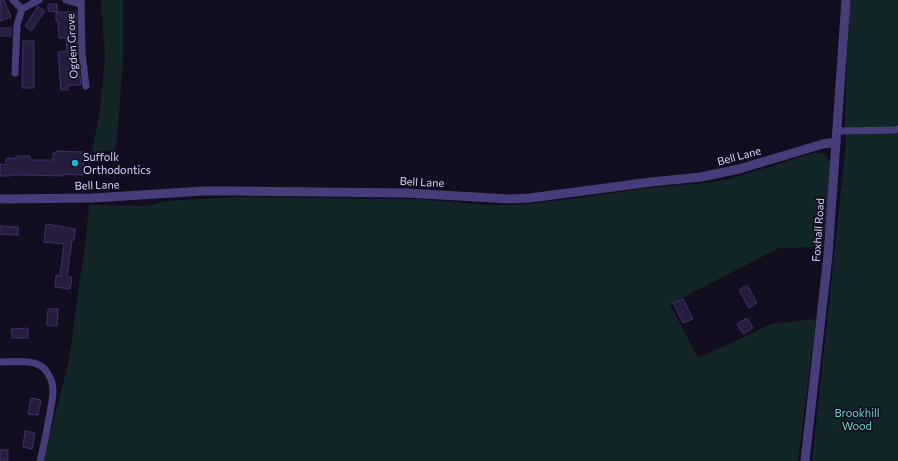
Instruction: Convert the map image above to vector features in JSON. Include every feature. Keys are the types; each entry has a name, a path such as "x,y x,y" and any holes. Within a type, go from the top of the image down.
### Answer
{"street":[{"path":"13,0 22,9"},
{"path":"15,73 17,25 22,9 39,0"},
{"name":"Ogden Grove","path":"66,0 81,2 83,59 86,86"},
{"name":"Foxhall Road","path":"805,461 828,255 846,0"},
{"path":"837,131 898,129"},
{"name":"Bell Lane","path":"0,199 93,198 204,191 406,193 511,199 530,198 621,185 708,176 739,169 823,144 836,142"},
{"path":"0,362 28,362 37,364 46,371 50,378 53,386 53,395 40,461"}],"green space":[{"path":"101,0 123,0 123,61 117,140 114,150 94,152 92,151 100,110 105,57"},
{"name":"Brookhill Wood","path":"849,0 898,0 898,461 812,461 846,143 845,112"},
{"path":"814,153 824,155 831,163 823,247 779,248 670,304 698,358 772,324 816,319 798,461 43,461 69,361 85,248 89,205 145,206 167,201 232,197 418,199 486,205 516,205 724,180"}],"building":[{"path":"0,0 4,0 11,17 0,21"},
{"path":"48,4 57,4 57,12 48,11"},
{"path":"38,6 45,11 31,31 25,26"},
{"path":"56,12 76,12 77,54 81,85 68,85 68,90 61,90 58,52 67,51 66,38 59,38"},
{"path":"0,28 11,28 11,36 0,36"},
{"path":"23,41 34,41 34,88 22,88"},
{"path":"56,151 84,152 83,175 63,174 63,176 0,176 0,164 6,165 6,158 16,159 16,156 30,156 30,160 53,160 53,153 56,153"},
{"path":"46,224 75,229 67,277 72,277 70,289 55,287 56,275 60,276 64,244 44,242"},
{"path":"0,226 18,227 18,235 0,234"},
{"path":"747,285 757,303 749,308 739,290"},
{"path":"683,299 693,319 683,323 673,303"},
{"path":"48,309 58,309 57,326 47,325"},
{"path":"747,318 753,328 743,334 737,324"},
{"path":"28,328 28,338 12,338 11,329"},
{"path":"31,398 41,400 38,415 28,414"},
{"path":"25,431 35,433 32,449 23,447"},
{"path":"0,450 8,450 8,460 0,460"}],"place":[{"name":"Suffolk Orthodontics","path":"75,163"}]}
